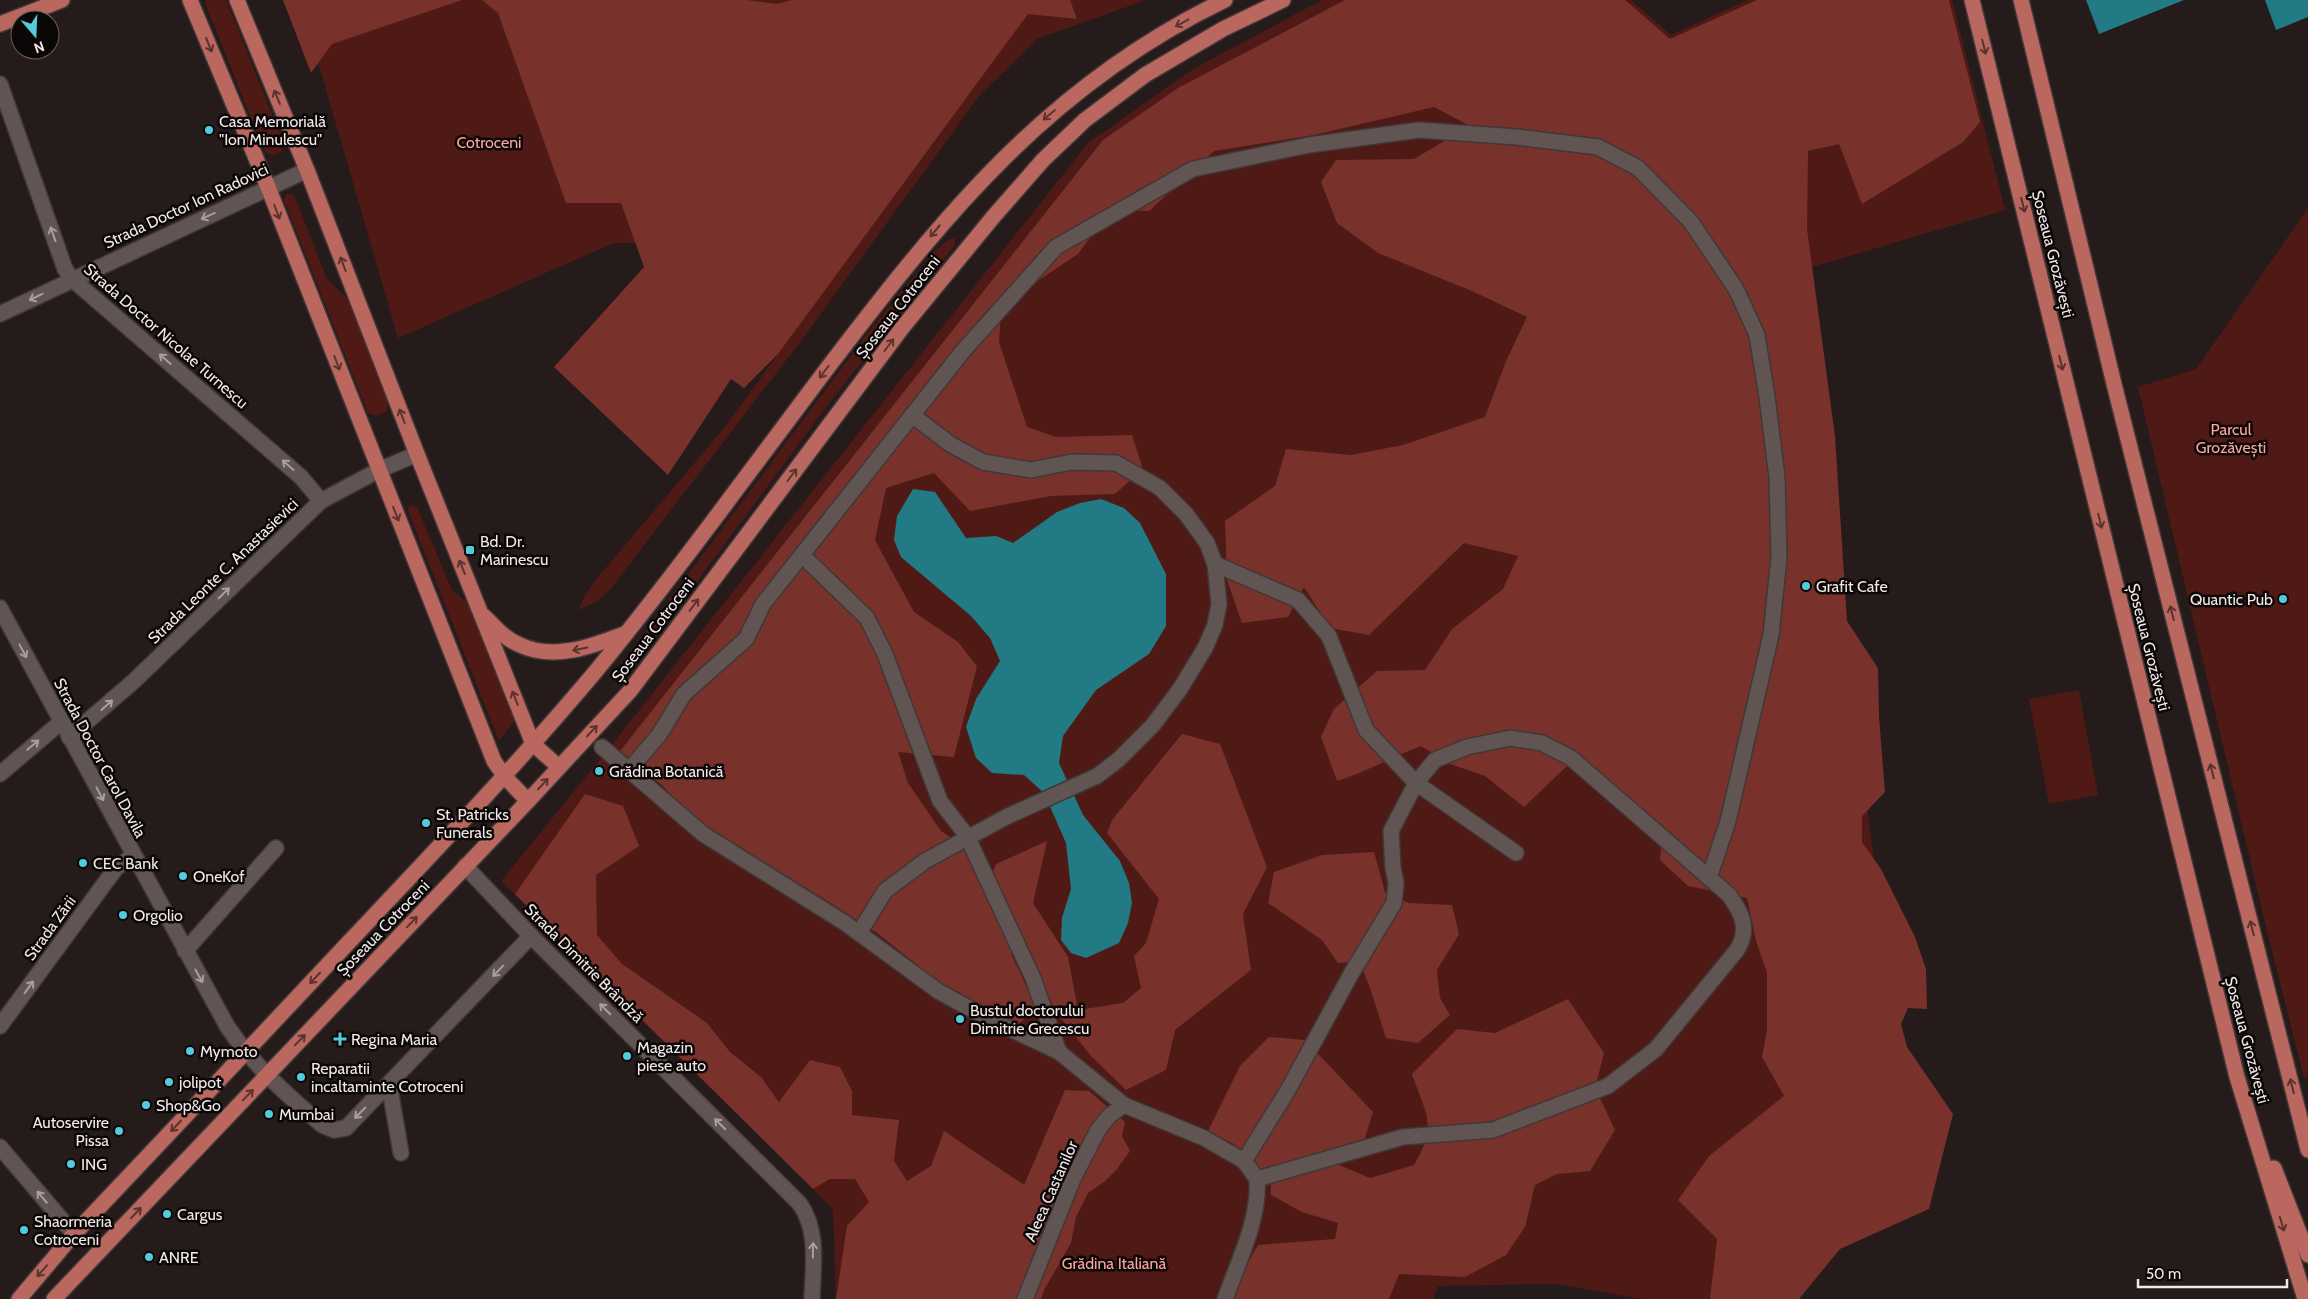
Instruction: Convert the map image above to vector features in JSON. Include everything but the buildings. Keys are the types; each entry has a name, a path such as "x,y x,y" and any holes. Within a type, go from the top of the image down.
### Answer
{"main road":[{"path":"0,24 62,0"},
{"path":"190,0 268,187 494,761 505,777 528,801"},
{"path":"237,0 307,170 416,454 533,744 559,767"},
{"name":"Șoseaua Cotroceni","path":"18,1299 74,1234 505,777 626,633 895,279 946,218 1038,124 1091,81 1166,32 1225,0"},
{"name":"Șoseaua Cotroceni","path":"54,1299 528,801 630,691 902,328 994,216 1043,160 1085,120 1145,75 1223,29 1283,0"},
{"name":"Șoseaua Grozăvești","path":"1972,0 2236,1077 2305,1299"},
{"name":"Șoseaua Grozăvești","path":"2021,0 2117,398 2306,1135 2308,1150"},
{"path":"480,612 502,634 520,646 544,651 568,651 585,648 626,633"},
{"path":"2236,1077 2308,1255"}],"street":[{"name":"Strada Doctor Nicolae Turnescu","path":"0,84 65,269 72,279 301,477 321,501"},
{"path":"629,770 659,735 684,694 746,639 763,604 963,350 1056,247 1193,169 1309,145 1419,130 1517,137 1598,147 1638,168 1692,222 1740,296 1757,335 1777,477 1779,558 1771,635 1728,821 1709,878"},
{"name":"Strada Doctor Ion Radovici","path":"0,314 307,170"},
{"path":"859,933 885,891 925,860 967,836 1097,776 1118,760 1153,726 1205,648 1215,625 1219,604 1215,564 1207,543 1186,514 1160,488 1116,463 1072,462 1031,470 982,462 950,444 912,415"},
{"name":"Strada Leonte C. Anastasievici","path":"69,737 134,680 321,501 379,470 416,454"},
{"path":"802,555 867,618 885,654 940,801 967,836 1033,978 1059,1052"},
{"path":"1215,564 1298,600 1329,636 1366,730 1416,783 1516,854"},
{"name":"Strada Doctor Carol Davila","path":"0,608 185,952 227,1026 245,1052 267,1076 322,1126 334,1130 346,1128 532,936"},
{"path":"0,774 61,722"},
{"path":"1244,1161 1288,1090 1351,974 1394,903 1396,883 1393,868 1391,831 1416,783 1435,760 1467,747 1510,738 1542,743 1571,758 1729,895 1742,912 1744,940 1656,1049 1608,1086 1493,1130 1403,1137 1257,1179"},
{"path":"602,747 703,834 859,933 938,991 985,1017 1059,1052 1124,1105 1204,1138 1244,1161 1257,1179 1258,1193 1247,1238 1225,1299"},
{"path":"185,952 276,848"},
{"name":"Strada Zării","path":"0,1026 116,868 133,856"},
{"name":"Strada Dimitrie Brândză","path":"465,866 532,936 800,1204 808,1216 812,1229 812,1299"},
{"path":"389,1084 401,1153"},
{"name":"Aleea Castanilor","path":"1025,1299 1073,1179 1085,1155 1098,1130 1110,1116 1124,1105"},
{"path":"0,1148 74,1234"}],"green space":[{"path":"206,0 226,0 284,144 281,152 273,155 265,152 205,3"},
{"name":"Cotroceni","path":"300,0 1146,0 1037,39 980,95 801,341 608,592 594,603 578,610 594,582 723,429 792,335 705,283 676,244 614,243 398,338"},
{"name":"Grădina Botanică","path":"1322,0 1631,0 1671,35 1748,0 1952,0 2005,210 1799,271 1916,1190 1833,1208 1792,1299 1642,1299 1556,1284 1438,1286 1433,1299 836,1299 833,1209 501,881 610,747 1088,143 1193,69"},
{"path":"287,193 294,195 327,279 348,299 388,403 386,412 377,416 368,413 284,200"},
{"name":"Parcul Grozăvești","path":"2308,208 2308,1076 2304,1078 2266,927 2138,387 2196,369"},
{"path":"955,238 955,245 830,402 630,672 624,671 621,664 871,329 935,251 948,240"},
{"path":"409,505 417,507 452,590 469,604 515,720 499,741 408,511"},
{"path":"2079,690 2098,795 2049,804 2029,699"}],"shaded area":[{"path":"283,0 462,0 332,44 311,73"},
{"path":"482,0 747,0 777,4 792,0 1070,0 1077,19 1028,14 778,354 744,388 731,379 668,475 554,367 644,267 621,203 566,203 498,13"},
{"path":"1345,0 1625,0 1670,39 1757,0 1949,0 1980,122 1963,142 1862,204 1839,144 1808,151 1807,229 1835,436 1847,621 1878,668 1879,716 1885,792 1862,816 1862,842 1881,869 1915,937 1926,969 1927,1009 1908,1008 1901,1024 1907,1047 1953,1114 1929,1209 1840,1249 1799,1299 1710,1299 1717,1239 1678,1200 1709,1156 1784,1096 1762,1057 1767,1030 1767,973 1756,941 1747,898 1688,886 1660,860 1663,827 1630,806 1591,768 1566,767 1524,807 1485,776 1450,764 1421,746 1337,781 1321,737 1334,709 1377,671 1425,670 1452,629 1503,589 1518,556 1464,543 1369,635 1330,628 1304,587 1288,617 1242,623 1227,580 1225,521 1275,486 1286,449 1351,455 1403,445 1485,417 1506,361 1527,317 1472,291 1378,253 1337,223 1321,182 1336,160 1414,159 1470,126 1434,107 1314,135 1214,151 1149,211 1111,209 1078,254 1039,280 1001,313 999,342 1027,427 1056,437 1132,435 1143,469 1115,494 1051,496 970,511 934,473 886,488 875,540 914,612 958,642 977,666 954,757 898,752 908,783 941,831 972,851 992,874 996,864 1047,841 1033,903 1068,957 1078,1010 1123,1003 1141,988 1134,956 1146,943 1159,899 1107,833 1112,820 1182,734 1220,744 1267,867 1243,914 1251,970 1175,1030 1166,1070 1126,1090 1091,1056 1056,1012 1032,961 1011,954 1036,1007 1018,1025 944,986 877,933 826,900 699,827 663,786 620,751 1103,140 1178,88"},
{"path":"585,794 623,806 639,846 596,875 597,935 622,964 707,1023 730,1052 761,1077 779,1102 810,1060 840,1067 852,1091 852,1115 899,1120 894,1161 907,1181 931,1166 944,1131 1024,1185 1065,1090 1089,1091 1125,1122 1122,1136 1130,1151 1117,1169 1104,1182 1088,1193 1076,1217 1071,1243 1044,1290 1041,1299 836,1299 847,1226 869,1202 855,1179 830,1179 813,1189 515,894"},
{"path":"1374,852 1385,892 1409,903 1452,905 1459,934 1437,970 1440,998 1450,1015 1418,1043 1386,1038 1359,961 1338,963 1322,940 1268,903 1274,872 1322,855"},
{"path":"1568,999 1604,1053 1597,1081 1600,1098 1615,1130 1590,1171 1557,1174 1535,1185 1525,1227 1506,1255 1465,1277 1399,1274 1389,1299 1227,1299 1258,1245 1335,1239 1338,1223 1302,1212 1271,1195 1271,1179 1234,1144 1208,1131 1240,1066 1269,1037 1305,1040 1373,1112 1364,1141 1339,1165 1370,1178 1414,1165 1426,1139 1428,1129 1425,1110 1412,1074 1457,1029 1495,1033"}],"water":[{"path":"2086,0 2184,0 2099,34"},
{"path":"2265,0 2308,0 2308,17 2276,30"},
{"path":"913,489 935,492 966,538 996,536 1013,543 1057,512 1080,503 1101,499 1124,508 1140,523 1166,574 1166,626 1149,654 1096,690 1063,736 1059,763 1083,815 1120,861 1129,883 1132,903 1128,923 1119,943 1086,958 1071,953 1061,940 1062,918 1071,889 1066,843 1044,793 1024,775 992,773 976,758 966,727 976,699 1000,661 990,638 971,616 901,557 894,540 897,516"}],"place":[{"name":"Casa Memorială \"Ion Minulescu\"","path":"209,130"},
{"name":"Bd. Dr. Marinescu","path":"470,550"},
{"name":"Grafit Cafe","path":"1806,586"},
{"name":"Quantic Pub","path":"2283,599"},
{"name":"Grădina Botanică","path":"599,771"},
{"name":"St. Patricks Funerals","path":"426,823"},
{"name":"CEC Bank","path":"83,863"},
{"name":"OneKof","path":"183,876"},
{"name":"Orgolio","path":"123,915"},
{"name":"Bustul doctorului Dimitrie Grecescu","path":"960,1019"},
{"name":"Regina Maria","path":"340,1039"},
{"name":"Mymoto","path":"190,1051"},
{"name":"Magazin piese auto","path":"627,1056"},
{"name":"Reparatii incaltaminte Cotroceni","path":"301,1077"},
{"name":"jolipot","path":"169,1082"},
{"name":"Shop&Go","path":"146,1105"},
{"name":"Mumbai","path":"269,1114"},
{"name":"Autoservire Pissa","path":"119,1131"},
{"name":"ING","path":"71,1164"},
{"name":"Cargus","path":"167,1214"},
{"name":"Shaormeria Cotroceni","path":"24,1230"},
{"name":"ANRE","path":"149,1257"}],"park label":[{"name":"Grădina Italiană","path":"1114,1263"}]}
